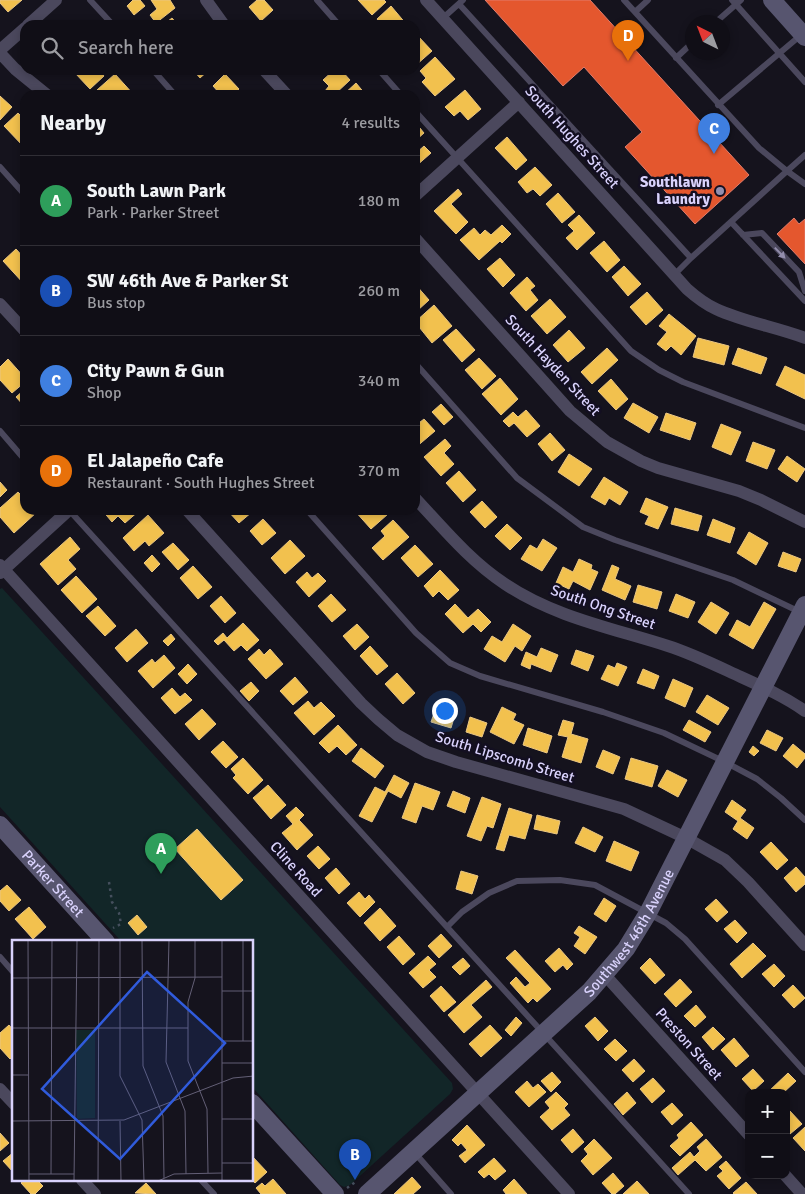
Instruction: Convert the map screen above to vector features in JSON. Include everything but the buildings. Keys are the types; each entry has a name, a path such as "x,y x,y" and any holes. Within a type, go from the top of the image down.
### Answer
{"main road":[{"path":"772,0 804,35"},
{"name":"Southwest 46th Avenue","path":"363,1186 413,1152 589,992 626,949 648,913 763,687 804,611"},
{"name":"Parker Street","path":"0,825 107,936"},
{"path":"254,1106 340,1192"}],"street":[{"path":"34,20 56,0"},
{"path":"206,0 220,20"},
{"name":"South Hughes Street","path":"426,0 687,289 716,309 780,328 805,338"},
{"path":"20,33 0,52 20,73"},
{"path":"22,75 40,90"},
{"path":"268,75 282,90"},
{"path":"420,191 519,102"},
{"name":"South Hayden Street","path":"420,244 570,411 607,442 640,462 740,491 805,522"},
{"path":"0,304 20,326"},
{"name":"South Ong Street","path":"420,503 462,549 482,567 505,584 530,598 563,614 669,646 716,665 763,687 805,710"},
{"path":"1,569 63,515"},
{"name":"South Lipscomb Street","path":"192,515 361,703 397,735 427,752 456,762 624,809 686,838 731,865 805,944"},
{"name":"Cline Road","path":"1,569 569,1194"},
{"name":"Preston Street","path":"605,975 748,1134"},
{"path":"0,1089 12,1102"},
{"path":"789,1179 802,1194"},
{"path":"84,1182 94,1194"}],"lane":[{"path":"90,0 108,20"},
{"path":"317,0 335,20"},
{"path":"624,0 758,148 805,184"},
{"path":"634,12 648,0"},
{"path":"443,18 461,2 691,258"},
{"path":"723,15 736,2 805,82"},
{"path":"718,105 804,35"},
{"path":"676,58 685,50"},
{"path":"157,75 171,90"},
{"path":"383,75 397,90"},
{"path":"420,117 632,351 659,370 683,382 805,428"},
{"path":"674,275 805,155"},
{"path":"0,167 20,189"},
{"path":"731,222 805,301"},
{"path":"743,235 762,232 799,272 805,291"},
{"path":"420,369 517,478 583,527 733,580 804,611"},
{"path":"0,431 20,454"},
{"path":"74,515 689,1194"},
{"path":"311,515 416,633 450,663 480,676 603,712 664,733 756,779 782,798 805,820"},
{"path":"447,927 462,912 489,893 517,881 560,880 595,885 666,923 685,939 805,1072"},
{"path":"0,958 12,971"},
{"path":"413,1152 451,1194"},
{"path":"204,1182 214,1194"}],"path":[{"path":"107,936 121,924 119,913 112,902 109,882"},
{"path":"340,1192 363,1186"}],"green space":[{"path":"2,588 452,1083 453,1089 450,1094 350,1185 344,1187 340,1185 254,1089 254,940 120,940 0,807 0,589"}],"place":[{"name":"El Jalapeño Cafe","path":"628,61"},
{"name":"City Pawn & Gun","path":"714,154"},
{"name":"Southlawn Laundry","path":"720,191"},
{"name":"South Lawn Park","path":"161,874"},
{"name":"SW 46th Ave & Parker St","path":"355,1180"}]}
